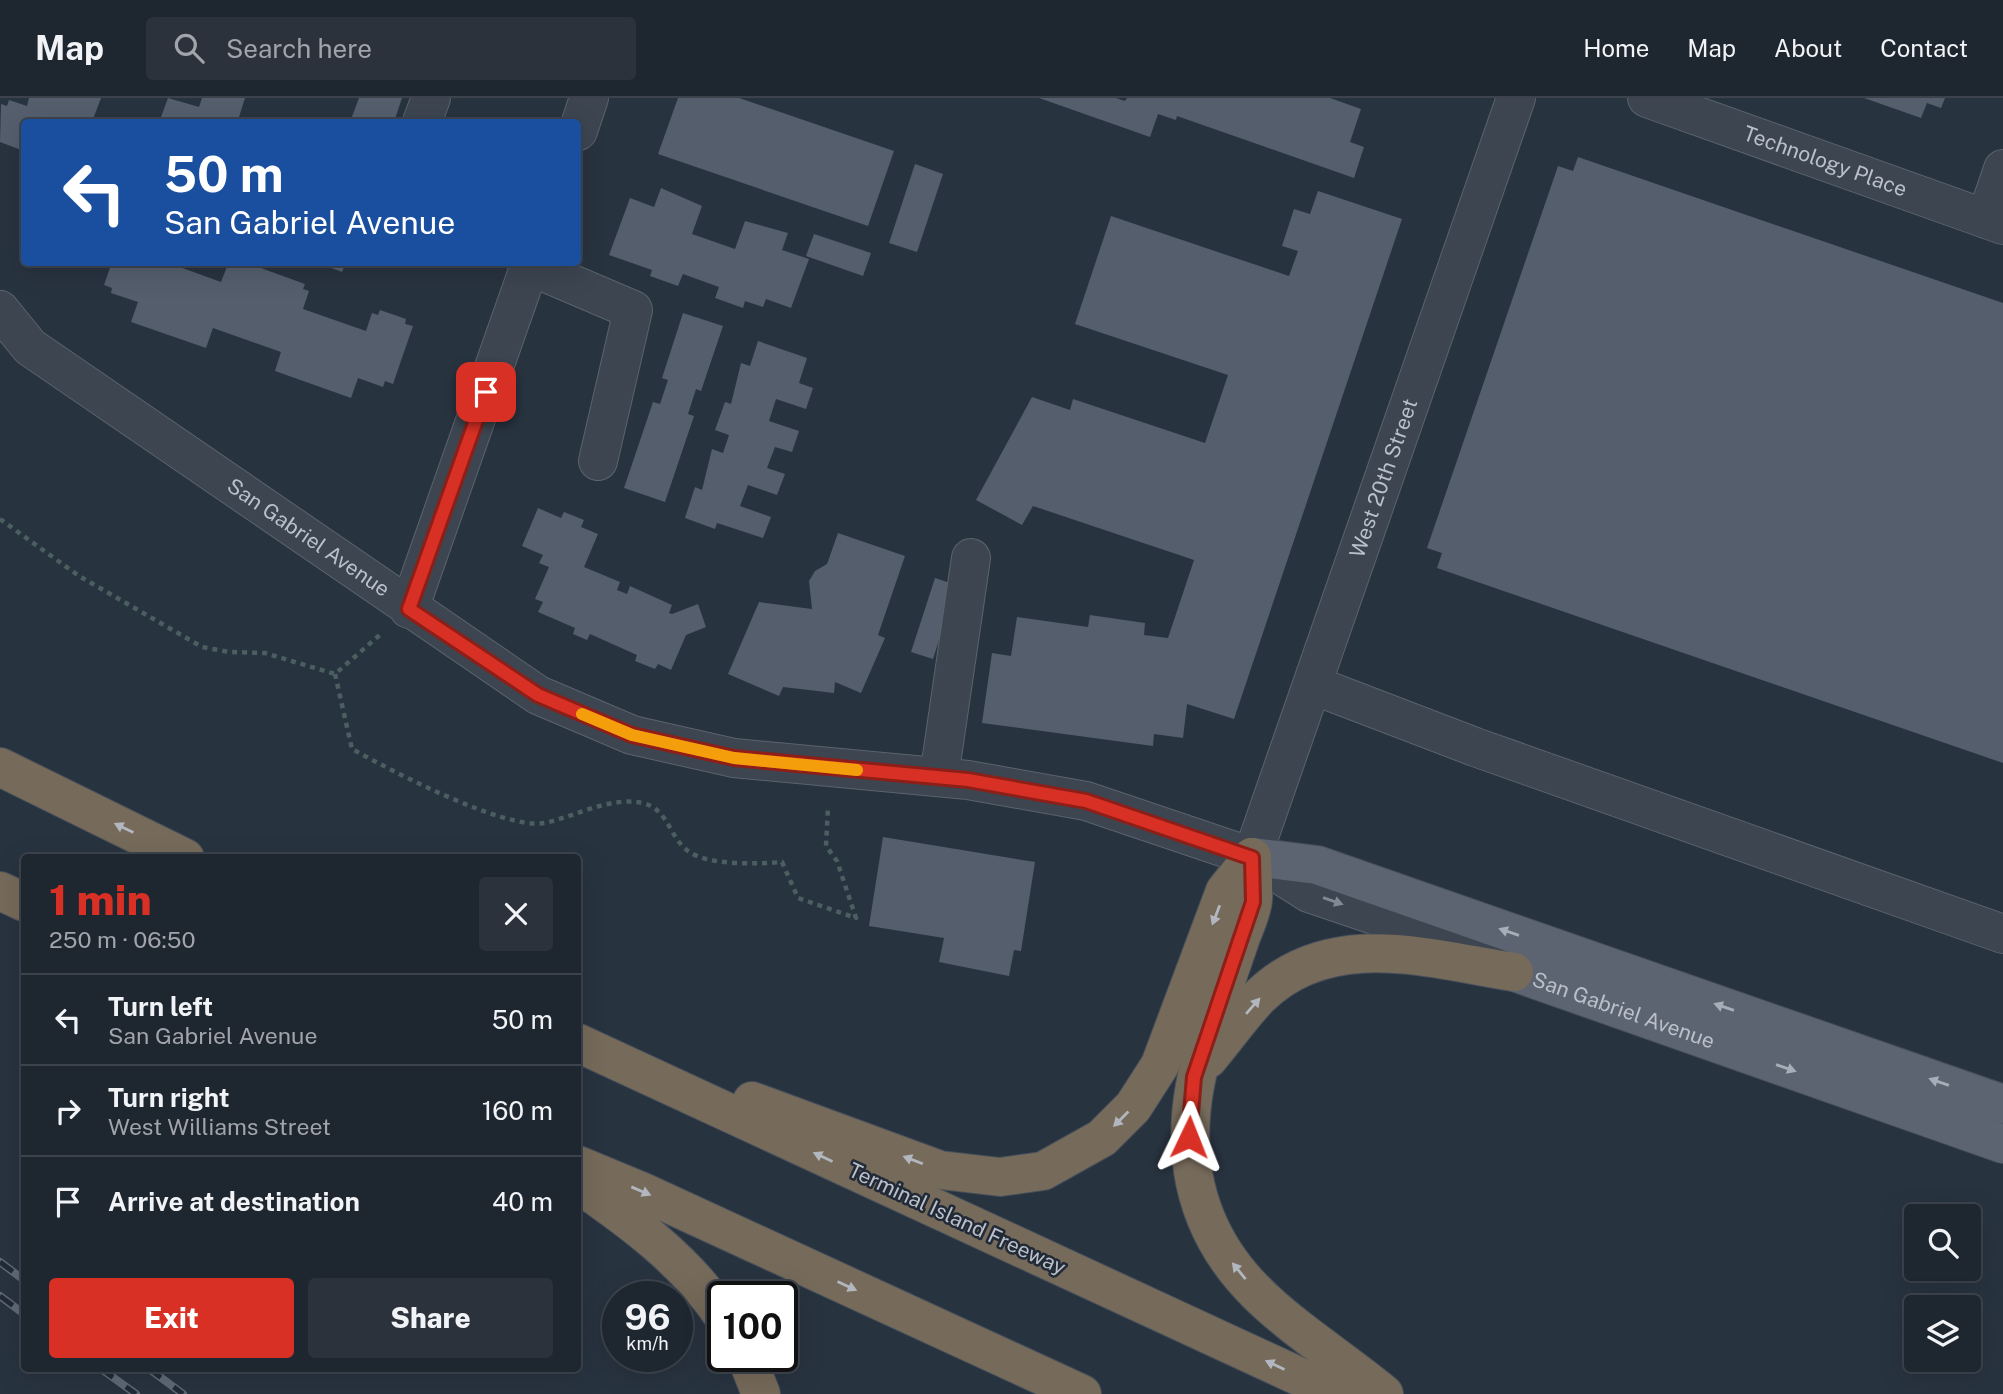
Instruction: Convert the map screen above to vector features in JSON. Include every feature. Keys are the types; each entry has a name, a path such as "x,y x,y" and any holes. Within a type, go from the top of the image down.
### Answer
{"highway":[{"path":"0,767 178,854"},
{"path":"643,1074 773,1106 940,1170 1000,1177 1043,1171 1102,1138 1133,1107 1160,1065 1225,891 1252,858"},
{"path":"1252,858 1253,902 1194,1077 1188,1118 1190,1156 1197,1190 1211,1228 1230,1261 1255,1291 1290,1322 1384,1394"},
{"path":"0,891 21,901"},
{"path":"1194,1077 1260,996 1288,975 1331,958 1362,952 1392,951 1514,972"},
{"name":"Terminal Island Freeway","path":"581,1044 1337,1394"},
{"path":"581,1166 643,1192 1082,1394"},
{"path":"581,1186 662,1248 707,1295"},
{"path":"752,1372 761,1394"}],"main road":[{"name":"San Gabriel Avenue","path":"1252,858 1317,865 2003,1104"},
{"name":"San Gabriel Avenue","path":"1514,972 2003,1144"}],"street":[{"path":"423,119 431,98"},
{"path":"581,122 589,98"},
{"name":"West 20th Street","path":"1252,858 1516,98"},
{"name":"Technology Place","path":"1647,98 1994,222"},
{"path":"1994,222 2003,169"},
{"path":"409,609 530,266"},
{"path":"535,266 633,310 598,461"},
{"name":"San Gabriel Avenue","path":"0,310 30,347 538,695 632,735 734,758 939,778 1086,801 1252,858 1309,893 1441,938 1514,972"},
{"path":"939,778 971,558"},
{"path":"1313,685 1488,752 2003,934"}],"path":[{"path":"0,519 79,576 202,647 229,652 265,653 335,674"},
{"path":"335,674 409,609"},
{"path":"335,674 352,749 412,781 515,823 544,823 583,809 640,802 657,808 687,851 704,858 755,864 782,862 799,898 856,918 837,861 826,846 831,767"}],"building":[{"path":"29,98 101,98 93,119 21,119 21,150 0,142 1,104 7,106 9,100 27,106"},
{"path":"168,98 199,107 202,98 245,98 239,117 244,119 161,117"},
{"path":"359,98 402,98 395,119 351,119"},
{"path":"678,98 739,98 894,151 868,226 658,154"},
{"path":"1039,98 1116,98 1125,101 1127,98 1330,98 1361,109 1350,142 1364,147 1354,178 1177,116 1176,120 1158,114 1150,137"},
{"path":"1864,98 1945,98 1941,108 1927,103 1921,118"},
{"path":"1578,157 2003,303 2003,763 1437,568 1442,553 1427,548 1558,166 1573,171"},
{"path":"915,164 943,174 917,252 889,243"},
{"path":"661,188 702,206 692,234 735,249 745,221 788,233 782,250 809,259 791,308 766,299 763,307 745,301 743,308 715,298 719,287 683,274 678,286 650,276 652,270 609,255 630,198 654,207"},
{"path":"1318,191 1402,219 1234,719 1187,704 1183,738 1154,734 1153,746 982,723 992,653 1011,656 1017,617 1088,627 1090,615 1145,623 1144,635 1168,638 1194,560 1033,506 1022,525 976,500 1032,397 1070,410 1073,399 1205,443 1228,375 1075,324 1111,216 1289,276 1298,251 1282,246 1294,209 1310,214"},
{"path":"814,234 871,253 863,276 806,256"},
{"path":"111,266 177,266 221,282 227,266 255,266 305,284 303,289 309,291 303,309 366,331 372,313 378,315 380,310 406,319 405,324 413,326 393,384 385,381 383,387 358,378 351,398 275,371 281,352 213,328 206,348 131,322 138,302 111,293 112,288 104,285"},
{"path":"326,266 344,266 342,272"},
{"path":"683,313 723,326 701,391 696,389 688,414 694,416 665,502 624,488 653,402 660,404 668,380 662,378"},
{"path":"758,341 807,358 799,383 813,388 806,409 776,399 769,421 799,431 792,452 775,447 767,468 785,474 777,495 748,485 740,506 771,517 763,538 717,523 715,529 685,518 695,487 702,490 712,449 723,453 729,435 715,430 725,402 731,404 741,363 750,366"},
{"path":"538,508 561,518 564,512 584,520 581,527 598,534 584,567 620,582 617,590 627,594 630,586 672,605 669,613 672,614 698,604 706,627 686,635 671,670 658,664 655,669 635,661 637,655 590,634 587,640 573,634 575,628 538,612 543,602 535,599 549,567 539,563 543,555 522,546"},
{"path":"838,533 905,556 878,635 885,638 861,693 835,682 834,693 783,687 779,696 728,674 759,602 812,609 809,581 815,571 827,564"},
{"path":"935,578 956,585 933,659 911,652"},
{"path":"883,837 1035,862 1021,951 1014,950 1009,976 939,962 944,938 869,926"}],"railway":[{"path":"0,1262 21,1278"},
{"path":"0,1296 21,1312"},
{"path":"106,1372 136,1394"},
{"path":"153,1372 183,1394"}],"slow traffic":[{"path":"582,714 632,735 734,758 857,770"}],"route":[{"path":"486,392 409,609 538,695 632,735 734,758 968,780 1086,801 1252,858 1253,902 1194,1077 1188,1118 1189,1137"}]}
